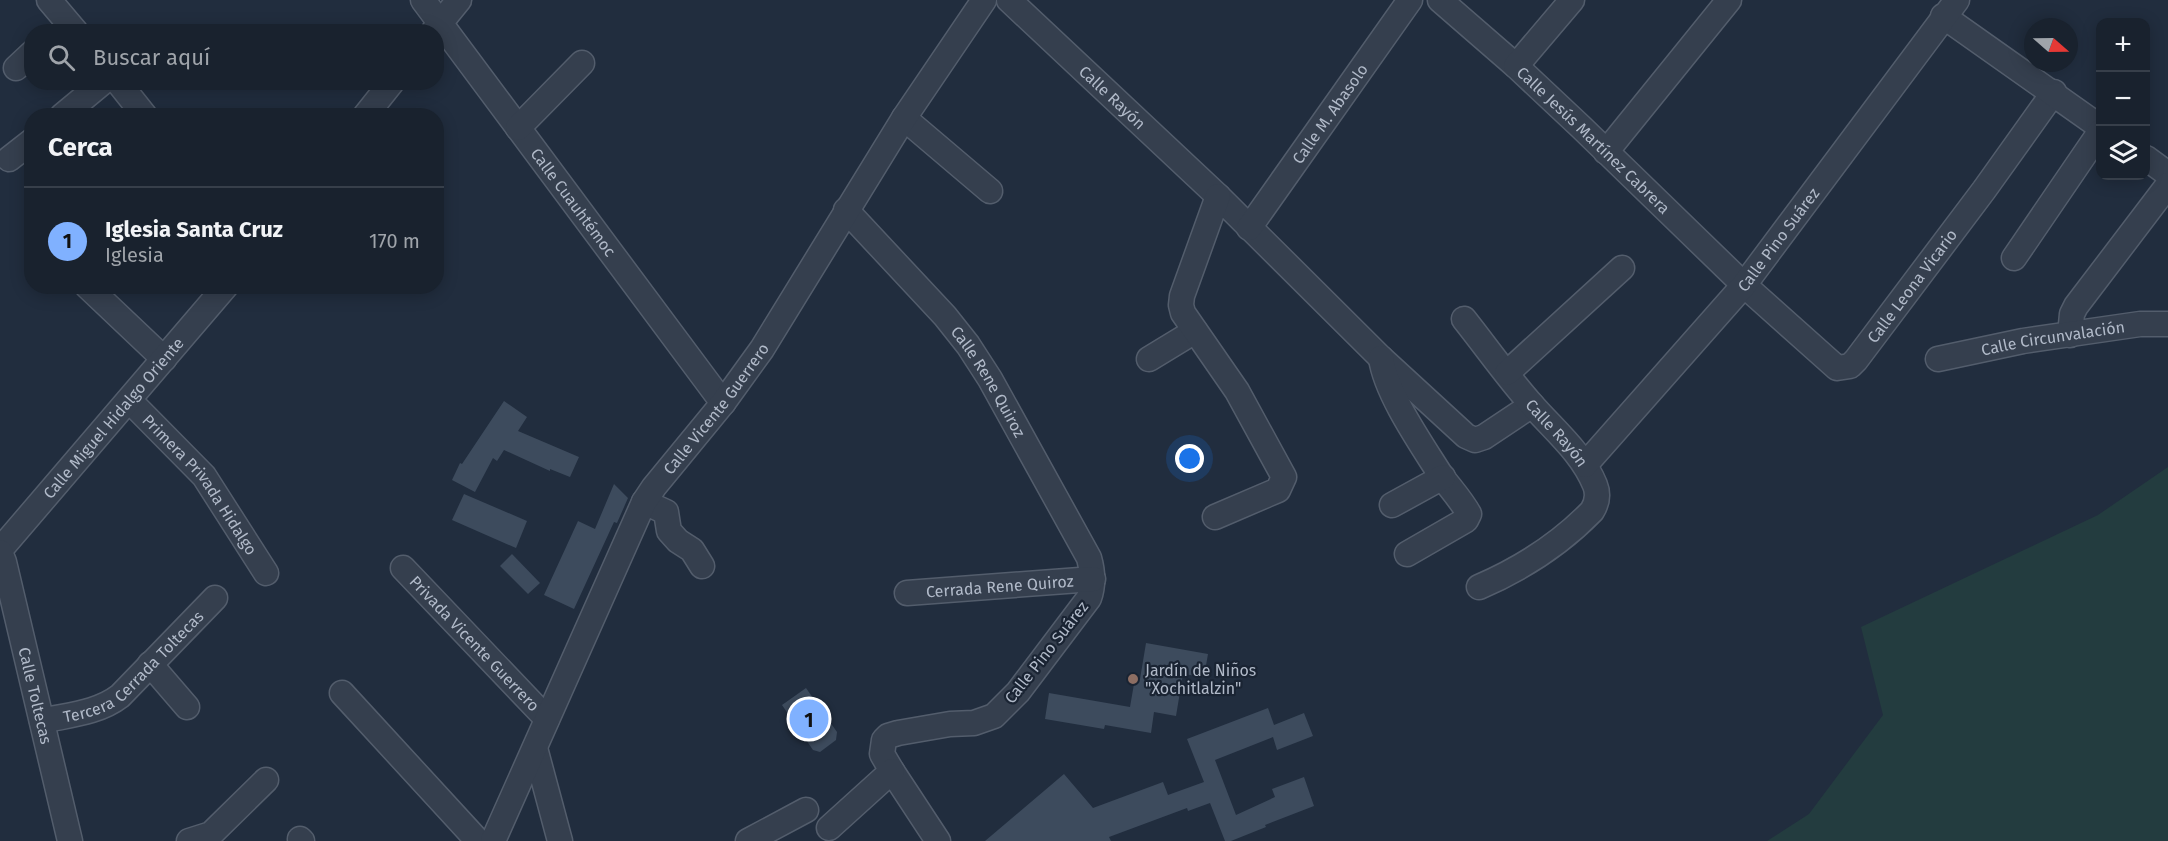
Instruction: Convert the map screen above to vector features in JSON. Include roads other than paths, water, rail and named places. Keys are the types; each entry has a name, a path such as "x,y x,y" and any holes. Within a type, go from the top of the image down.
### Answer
{"street":[{"path":"49,0 63,24"},
{"name":"Calle Cuauhtémoc","path":"423,0 435,24"},
{"path":"439,24 459,0"},
{"name":"Calle Vicente Guerrero","path":"493,841 644,502 723,403 762,349 904,118 984,0"},
{"name":"Calle Rayón","path":"1009,0 1218,196 1381,358 1466,436 1472,439 1484,437 1532,405 1572,448 1585,465 1598,494 1592,511 1560,542 1510,574 1479,587"},
{"name":"Calle M. Abasolo","path":"1249,228 1410,0"},
{"name":"Calle Jesús Martínez Cabrera","path":"1440,0 1516,66 1744,285"},
{"path":"1516,66 1572,0"},
{"path":"1606,152 1729,0"},
{"path":"1950,8 2099,126"},
{"name":"Calle Pino Suárez","path":"1585,465 1744,285 1950,8"},
{"name":"Calle Cuauhtémoc","path":"444,37 518,128 723,403"},
{"path":"518,128 582,63"},
{"path":"71,108 93,90"},
{"path":"125,90 139,108"},
{"path":"371,108 386,90"},
{"name":"Calle Leona Vicario","path":"1744,285 1832,365 1844,369 1850,366 1984,190 2054,92"},
{"path":"904,118 990,191"},
{"path":"2014,258 2096,138"},
{"path":"9,159 24,147"},
{"path":"2150,161 2168,174"},
{"path":"2070,335 2072,314 2076,306 2168,185"},
{"path":"1215,517 1278,490 1284,477 1237,391 1183,313 1181,305 1182,296 1218,196"},
{"name":"Calle Rene Quiroz","path":"846,210 945,316 968,345 990,379 1089,558 1093,579"},
{"path":"1507,373 1622,268"},
{"path":"95,294 164,359"},
{"name":"Calle Miguel Hidalgo Oriente","path":"0,551 219,294"},
{"path":"1464,319 1532,405"},
{"name":"Calle Circunvalación","path":"1938,359 2023,341 2140,324 2168,324"},
{"path":"1149,359 1195,331"},
{"path":"1381,358 1386,383 1443,477 1468,512 1466,520 1407,554"},
{"name":"Primera Privada Hidalgo","path":"129,400 204,476 266,573"},
{"path":"1392,505 1443,477"},
{"path":"644,502 666,512 669,531 678,541 692,550 702,566"},
{"name":"Calle Toltecas","path":"0,551 70,841"},
{"name":"Privada Vicente Guerrero","path":"403,568 547,719"},
{"name":"Calle Pino Suárez","path":"891,771 882,754 884,740 888,736 950,724 974,723 994,716 1018,692 1082,609 1092,589 1093,579"},
{"name":"Cerrada Rene Quiroz","path":"907,593 1093,579"},
{"name":"Tercera Cerrada Toltecas","path":"42,721 110,704 215,598"},
{"path":"150,664 187,707"},
{"path":"342,693 478,841"},
{"path":"535,748 560,841"},
{"path":"829,828 891,771 938,841"},
{"path":"189,841 211,834 266,780"},
{"path":"748,841 806,810"}],"place":[{"name":"Jardín de Niños \"Xochitlalzin\"","path":"1133,679"},
{"name":"Iglesia Santa Cruz","path":"809,719"}]}
